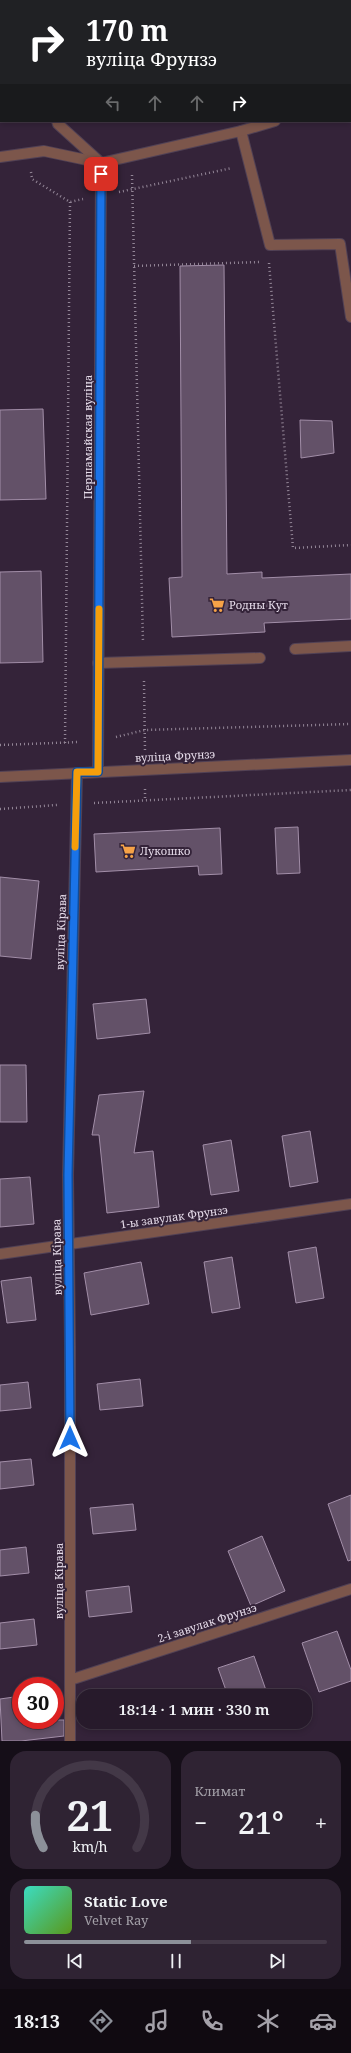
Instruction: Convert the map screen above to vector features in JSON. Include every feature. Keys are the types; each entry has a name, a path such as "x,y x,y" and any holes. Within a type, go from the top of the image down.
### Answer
{"street":[{"path":"57,122 101,163"},
{"path":"0,157 44,151 101,163 242,131 272,122"},
{"path":"242,131 270,245 340,244 351,317"},
{"name":"Першамайская вуліца","path":"98,772 101,163"},
{"path":"295,649 351,646"},
{"path":"98,663 260,658"},
{"name":"вуліца Фрунзэ","path":"0,777 77,772 351,760"},
{"name":"вуліца Кірава","path":"70,1741 70,1036 77,772"},
{"name":"1-ы завулак Фрунзэ","path":"0,1254 351,1204"},
{"name":"2-і завулак Фрунзэ","path":"70,1680 351,1589"}],"path":[{"path":"26,153 32,179 70,202 250,164"},
{"path":"124,158 133,177 145,730"},
{"path":"65,743 70,202"},
{"path":"269,262 293,548 351,546"},
{"path":"134,266 276,262"},
{"path":"0,745 98,741 145,730 351,724"},
{"path":"0,809 351,790"}],"building":[{"path":"224,265 227,574 262,572 262,578 351,574 351,619 264,623 265,632 172,637 169,578 182,577 180,266"},
{"path":"43,409 46,499 0,500 0,410"},
{"path":"300,420 332,421 334,453 301,458"},
{"path":"41,571 43,662 0,663 0,572"},
{"path":"298,827 300,873 277,874 275,828"},
{"path":"220,828 222,874 199,875 198,866 96,872 94,834"},
{"path":"0,877 39,881 31,959 0,956"},
{"path":"146,999 150,1033 97,1039 93,1004"},
{"path":"0,1065 26,1065 27,1122 0,1122"},
{"path":"144,1091 134,1153 153,1151 159,1207 107,1213 99,1135 92,1135 99,1095"},
{"path":"310,1131 318,1182 290,1187 282,1136"},
{"path":"231,1140 239,1191 211,1195 203,1145"},
{"path":"30,1177 34,1224 0,1227 0,1179"},
{"path":"316,1247 324,1298 296,1303 288,1252"},
{"path":"232,1257 240,1308 212,1313 204,1262"},
{"path":"141,1262 149,1304 91,1315 84,1273"},
{"path":"31,1277 36,1320 7,1323 1,1281"},
{"path":"140,1379 143,1406 100,1410 97,1384"},
{"path":"28,1382 31,1408 0,1411 0,1385"},
{"path":"31,1459 34,1485 0,1489 0,1462"},
{"path":"351,1495 351,1560 348,1561 328,1504"},
{"path":"133,1504 136,1530 93,1534 90,1508"},
{"path":"262,1536 285,1591 251,1606 228,1551"},
{"path":"26,1547 29,1573 0,1576 0,1550"},
{"path":"129,1586 132,1612 89,1617 86,1591"},
{"path":"34,1619 37,1645 0,1649 0,1623"},
{"path":"337,1631 351,1670 351,1681 319,1692 302,1643"},
{"path":"254,1656 266,1689 226,1689 218,1668"},
{"path":"12,1697 12,1729 64,1729 64,1736 21,1741 2,1741 0,1699"}],"slow traffic":[{"path":"75,847 77,772 98,772 99,609"}],"place":[{"name":"Родны Кут","path":"217,605"},
{"name":"Лукошко","path":"128,851"}],"route":[{"path":"70,1438 68,1175 77,772 98,772 101,174"}]}
